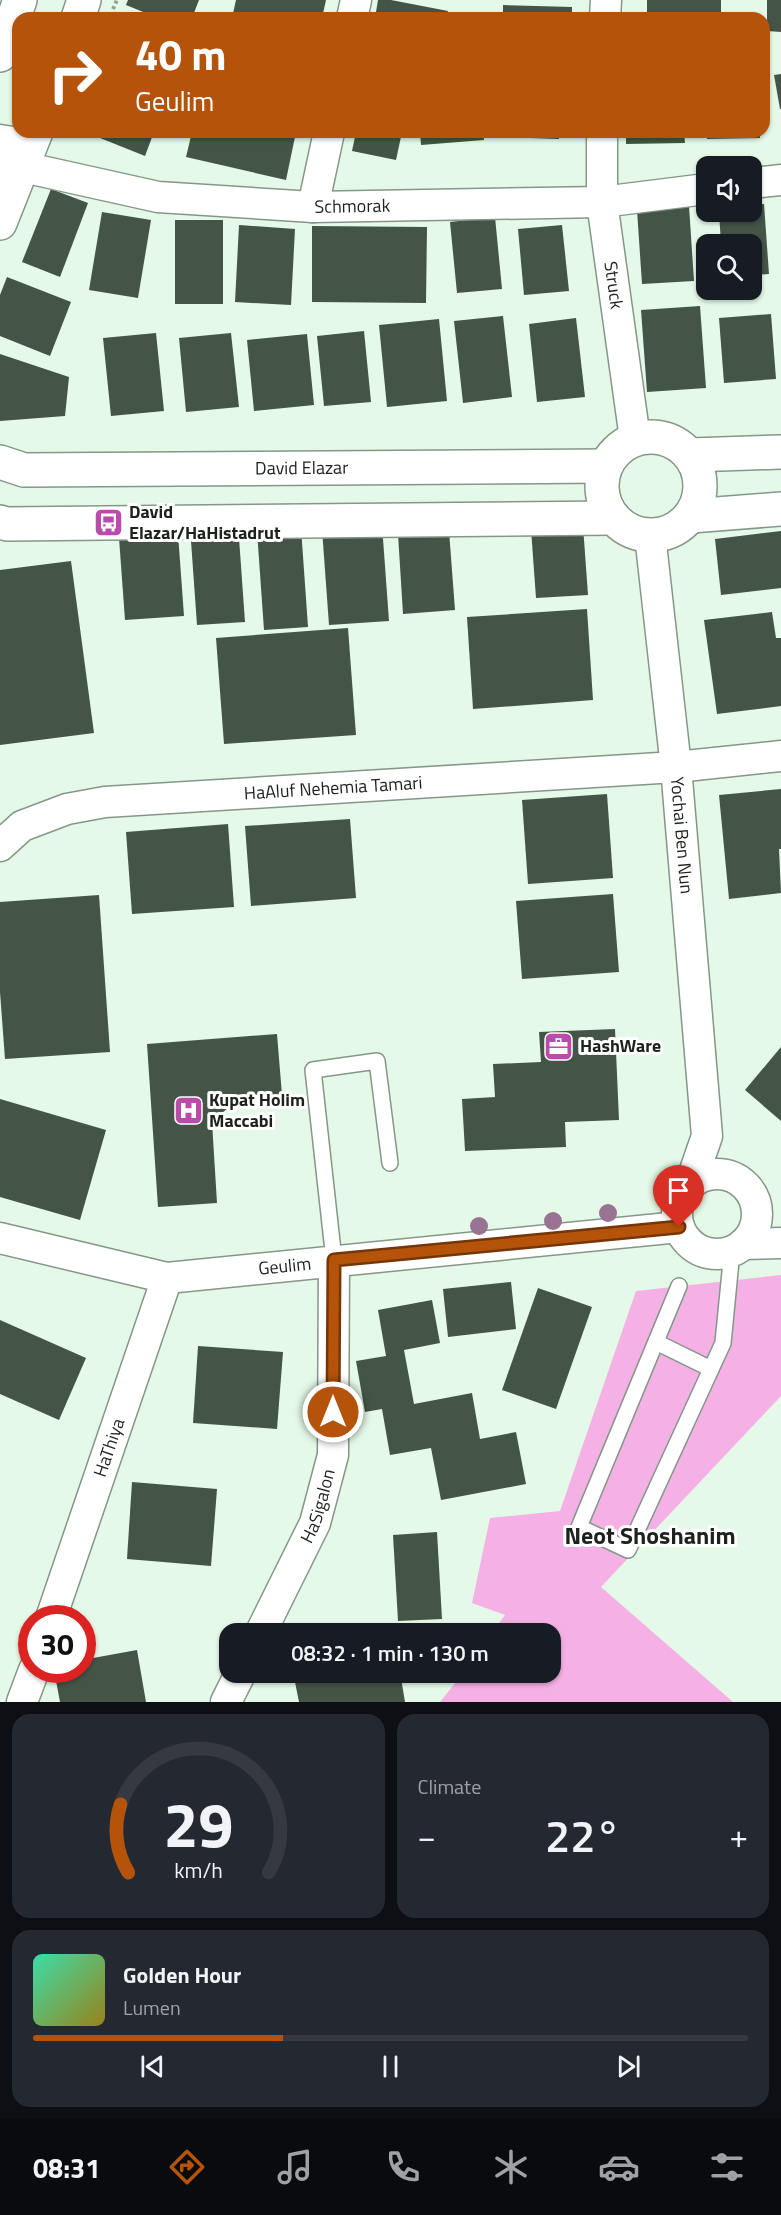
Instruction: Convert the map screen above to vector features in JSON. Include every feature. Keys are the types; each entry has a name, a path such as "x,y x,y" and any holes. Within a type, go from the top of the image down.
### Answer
{"street":[{"path":"0,55 12,22"},
{"path":"313,207 328,138"},
{"name":"Struck","path":"602,138 602,202 635,439"},
{"path":"0,223 18,150"},
{"name":"Schmorak","path":"18,150 158,197 313,207 602,202 696,190"},
{"path":"762,182 781,180"},
{"path":"650,436 666,438 680,445 691,455 698,470 701,486 698,501 691,516 680,527 666,533 650,535 624,527 614,518 602,493 606,466 623,445 635,439 650,436"},
{"path":"691,455 781,452"},
{"name":"David Elazar","path":"0,462 24,470 606,466"},
{"path":"691,516 781,509"},
{"path":"2,523 614,518"},
{"name":"Yochai Ben Nun","path":"650,535 676,767 707,1136 690,1185"},
{"name":"HaAluf Nehemia Tamari","path":"0,846 22,826 67,809 105,802 676,767 781,756"},
{"name":"Yochai Ben Nun","path":"707,1136 729,1176"},
{"path":"781,1231 756,1209 747,1189 729,1176 708,1175 690,1185 678,1204 679,1227 685,1239 706,1253 719,1254 738,1248 781,1243"},
{"path":"738,1248 752,1234 756,1209"},
{"name":"Geulim","path":"0,1238 167,1278 679,1227"},
{"name":"HaSigalon","path":"265,1623 315,1523 333,1455 334,1260"},
{"name":"HaThiya","path":"55,1605 167,1278"},
{"path":"22,1702 29,1683"},
{"path":"226,1702 236,1683"}],"lane":[{"path":"334,1260 314,1070 377,1061 390,1163"},
{"path":"679,1286 579,1527 628,1550 723,1343 738,1248"},
{"path":"656,1342 711,1369"}],"shaded area":[{"path":"781,1275 781,1396 601,1587 733,1702 440,1702 455,1683 561,1683 561,1623 499,1623 505,1615 472,1603 490,1518 560,1511 636,1291"}],"building":[{"path":"128,0 199,0 194,12 143,12 126,5"},
{"path":"236,0 326,0 323,12 233,12"},
{"path":"378,0 391,0 448,11 448,12 376,12"},
{"path":"647,0 721,0 721,12 647,12"},
{"path":"767,0 781,0 781,32 770,31 770,12 767,12"},
{"path":"503,5 572,7 572,12 503,12"},
{"path":"781,74 781,109 780,109 774,75"},
{"path":"100,138 152,138 145,156"},
{"path":"191,138 295,138 286,180 186,157"},
{"path":"355,138 401,138 396,160 352,151"},
{"path":"420,138 484,138 484,140 421,145"},
{"path":"626,138 685,138 685,143 626,144"},
{"path":"707,138 760,138 707,139"},
{"path":"51,189 88,203 60,277 22,262"},
{"path":"762,204 764,204 769,274 762,274 762,234 720,234 720,222 762,222"},
{"path":"689,206 694,281 642,284 637,210"},
{"path":"102,212 151,220 138,298 89,290"},
{"path":"495,217 502,289 457,293 450,222"},
{"path":"175,220 223,220 223,304 175,304"},
{"path":"239,225 295,229 291,305 235,302"},
{"path":"562,225 569,291 524,295 518,229"},
{"path":"312,226 427,227 426,303 312,302"},
{"path":"7,277 71,302 50,356 0,336 0,295"},
{"path":"700,306 706,388 647,392 641,310"},
{"path":"771,314 776,379 724,383 719,318"},
{"path":"503,316 512,397 463,403 454,321"},
{"path":"576,318 585,397 537,402 529,324"},
{"path":"439,319 447,401 387,407 379,325"},
{"path":"364,331 371,402 324,406 317,336"},
{"path":"156,333 164,411 111,416 103,338"},
{"path":"231,333 239,407 186,412 179,338"},
{"path":"307,334 314,405 254,411 247,340"},
{"path":"0,354 69,377 65,416 0,421"},
{"path":"382,525 389,621 329,625 322,529"},
{"path":"583,526 588,595 536,598 531,529"},
{"path":"301,528 308,627 264,630 257,531"},
{"path":"449,531 455,610 403,614 398,534"},
{"path":"781,531 781,588 721,595 715,539"},
{"path":"178,534 184,616 125,620 119,538"},
{"path":"239,538 245,622 197,625 191,541"},
{"path":"71,561 94,733 0,745 0,570"},
{"path":"587,609 593,700 473,709 467,617"},
{"path":"772,612 776,638 781,638 781,706 717,714 704,620"},
{"path":"348,628 356,735 224,744 216,638"},
{"path":"781,789 781,849 779,849 781,893 729,899 719,795"},
{"path":"607,794 613,878 528,884 522,800"},
{"path":"350,819 356,898 251,906 245,826"},
{"path":"228,824 234,907 132,914 126,832"},
{"path":"613,894 619,972 522,979 516,901"},
{"path":"99,895 110,1052 5,1059 0,992 0,902"},
{"path":"615,1029 619,1120 565,1122 566,1147 465,1151 462,1099 495,1097 493,1064 541,1062 539,1032"},
{"name":"Kupat Holim Maccabi","path":"277,1034 282,1095 239,1098 212,1122 217,1203 158,1207 147,1044"},
{"path":"781,1047 781,1121 745,1090"},
{"path":"0,1099 106,1130 80,1220 0,1197"},
{"path":"511,1282 516,1329 448,1337 443,1289"},
{"path":"538,1288 592,1307 556,1409 502,1390"},
{"path":"432,1300 440,1343 404,1350 414,1404 472,1393 480,1439 516,1432 526,1484 441,1500 431,1448 390,1455 382,1409 365,1412 356,1361 386,1356 378,1310"},
{"path":"0,1320 86,1358 59,1420 0,1394"},
{"path":"198,1346 283,1352 277,1429 193,1423"},
{"path":"132,1482 217,1489 211,1566 127,1559"},
{"path":"437,1532 442,1619 398,1621 393,1535"},
{"path":"137,1650 146,1702 60,1702 56,1683 96,1683 96,1657"},
{"path":"295,1683 402,1683 405,1702 299,1702"}],"place":[{"name":"David Elazar/HaHistadrut","path":"108,522"},
{"name":"HashWare","path":"559,1046"},
{"name":"Kupat Holim Maccabi","path":"188,1110"}],"district":[{"name":"Neot Shoshanim","path":"650,1536"}],"route":[{"path":"333,1412 334,1260 679,1227"}]}
